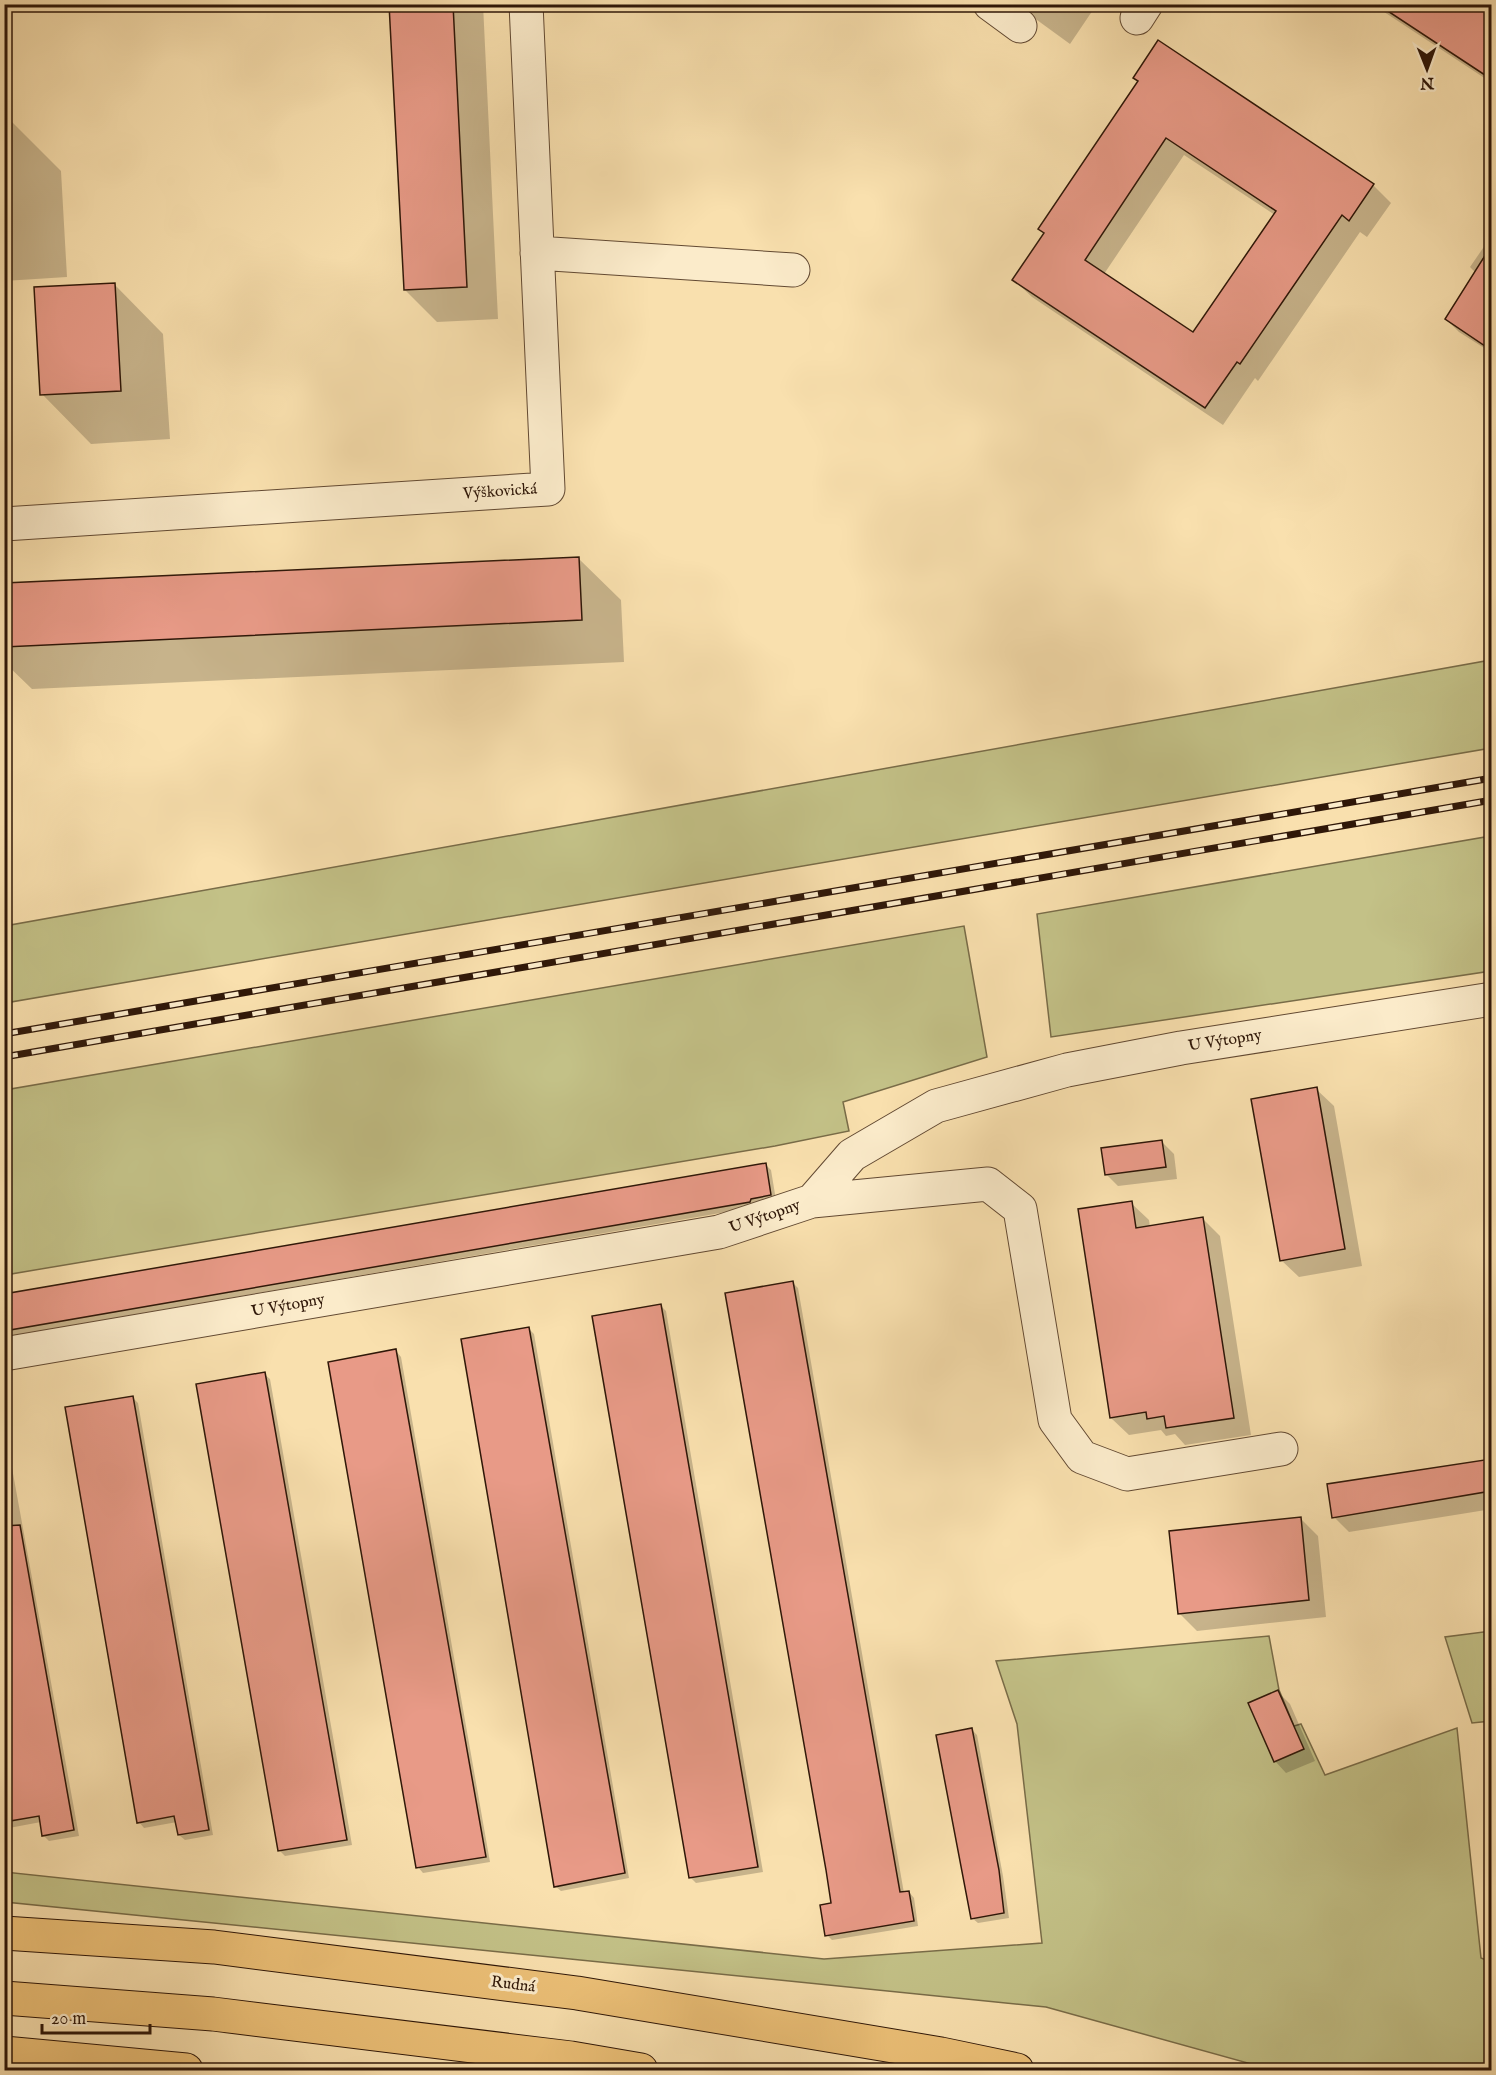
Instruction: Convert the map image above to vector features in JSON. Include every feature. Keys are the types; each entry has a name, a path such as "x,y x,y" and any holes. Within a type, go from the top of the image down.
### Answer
{"highway":[{"name":"Rudná","path":"4,1933 214,1947 577,1993 941,2054 1017,2070"},
{"path":"4,1998 213,2014 571,2058 641,2070"},
{"path":"4,2053 186,2070"}],"street":[{"name":"Výškovická","path":"4,524 548,489 526,4"},
{"path":"990,4 1020,26"},
{"path":"537,252 793,270"},
{"name":"U Výtopny","path":"4,1354 719,1232 812,1201 852,1155 936,1106 1067,1070 1181,1048 1491,999"},
{"path":"812,1201 988,1184 1020,1209 1055,1420 1082,1457 1127,1473 1281,1449"}],"shaded area":[{"path":"1491,660 1491,748 5,1003 5,926"},
{"path":"1491,836 1491,971 1051,1037 1037,914"},
{"path":"964,926 987,1057 843,1102 849,1131 775,1146 5,1275 5,1090"},
{"path":"1491,1631 1491,1721 1472,1723 1445,1637"},
{"path":"1269,1636 1279,1690 1294,1726 1301,1724 1325,1775 1457,1728 1481,1958 1491,1962 1491,2070 1273,2070 1046,2007 5,1902 5,1872 824,1959 1042,1943 1017,1724 996,1661"}],"building":[{"path":"389,4 453,4 467,287 404,290"},
{"path":"1377,4 1491,4 1491,79"},
{"path":"1158,40 1374,184 1349,221 1342,215 1240,364 1237,362 1205,408 1012,280 1044,233 1038,229 1138,81 1133,78","holes":["1166,138 1276,211 1193,332 1085,260"]},
{"path":"1491,246 1491,350 1445,319"},
{"path":"115,283 121,391 40,395 34,287"},
{"path":"579,557 582,620 4,647 4,583"},
{"path":"1317,1087 1345,1249 1280,1261 1251,1099"},
{"path":"1162,1140 1166,1167 1105,1175 1101,1148"},
{"path":"766,1163 771,1195 751,1199 750,1202 4,1331 4,1294"},
{"path":"1132,1201 1136,1228 1203,1217 1234,1418 1166,1428 1164,1416 1147,1419 1146,1412 1110,1418 1078,1209"},
{"path":"793,1281 900,1892 909,1891 914,1921 825,1936 820,1905 831,1903 826,1870 725,1293"},
{"path":"661,1304 758,1867 689,1878 592,1316"},
{"path":"529,1327 625,1873 554,1887 461,1339"},
{"path":"396,1349 486,1857 416,1868 328,1362"},
{"path":"265,1372 347,1840 278,1851 196,1384"},
{"path":"133,1396 209,1830 178,1835 174,1816 137,1823 65,1407"},
{"path":"1491,1459 1491,1491 1332,1518 1327,1484"},
{"path":"1301,1517 1309,1600 1178,1614 1169,1531"},
{"path":"20,1525 74,1830 42,1836 39,1816 4,1822 4,1526"},
{"path":"1278,1690 1304,1749 1274,1762 1248,1703"},
{"path":"972,1728 999,1870 1004,1913 971,1919 936,1735"}],"railway":[{"path":"4,1034 1492,778"},
{"path":"4,1057 1492,800"}]}
